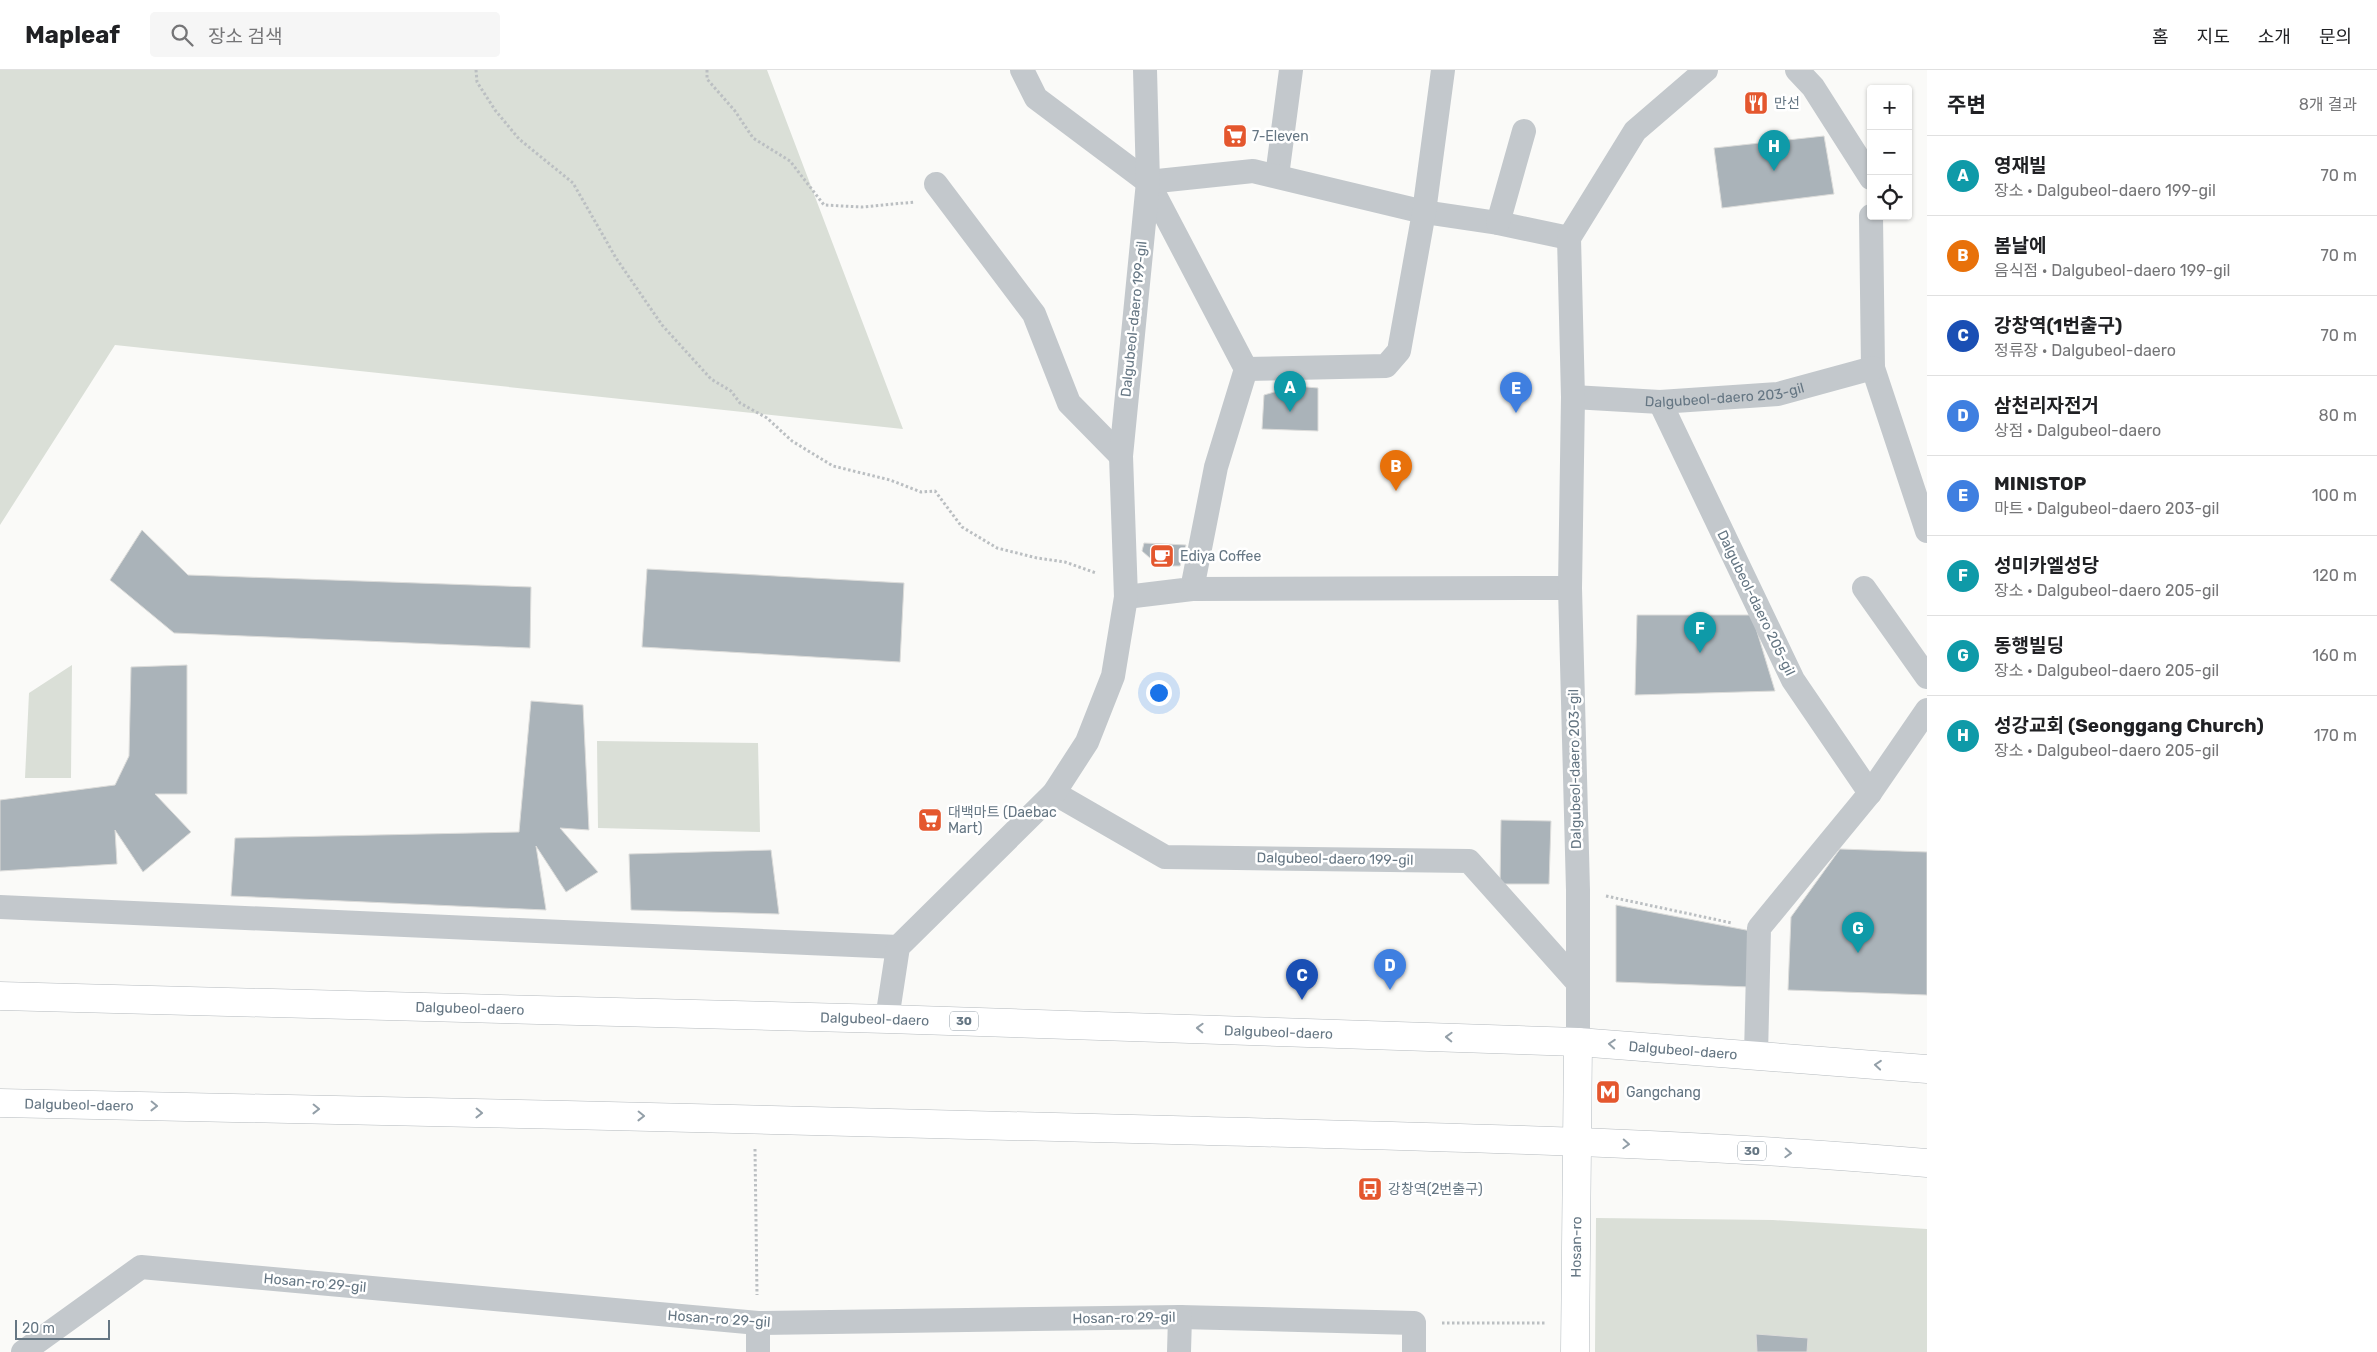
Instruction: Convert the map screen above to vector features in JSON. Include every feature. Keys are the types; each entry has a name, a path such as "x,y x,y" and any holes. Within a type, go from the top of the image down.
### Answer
{"main road":[{"name":"Dalgubeol-daero","path":"0,996 887,1018 1578,1042 1927,1069"},
{"name":"Dalgubeol-daero 203-gil","path":"1577,1141 1578,1042"},
{"name":"Dalgubeol-daero","path":"0,1103 754,1118 1577,1141 1852,1156 1927,1163"},
{"name":"Hosan-ro","path":"1575,1352 1577,1141"}],"street":[{"name":"Dalgubeol-daero 199-gil","path":"1022,70 1036,98 1148,182 1246,369"},
{"name":"Dalgubeol-daero 199-gil","path":"898,947 1054,793 1086,742 1113,676 1126,589 1121,456 1148,182 1145,70"},
{"path":"1277,176 1291,70"},
{"path":"1192,589 1216,467 1246,369 1386,366 1399,351 1424,212 1443,70"},
{"path":"1148,182 1253,171 1424,212 1498,223 1569,238 1635,131 1706,70"},
{"path":"1797,70 1813,87 1869,175"},
{"path":"1498,223 1524,131"},
{"path":"936,184 1034,314 1070,403 1121,456"},
{"path":"1872,220 1873,368 1927,531"},
{"name":"Dalgubeol-daero 203-gil","path":"1569,238 1573,398 1570,588 1578,890 1578,1042"},
{"name":"Dalgubeol-daero 203-gil","path":"1573,398 1660,402 1778,394 1873,368"},
{"name":"Dalgubeol-daero 205-gil","path":"1660,402 1793,680 1870,793"},
{"path":"1126,589 1570,588"},
{"path":"1864,588 1927,677"},
{"path":"1756,1055 1759,928 1870,793 1927,710"},
{"name":"Dalgubeol-daero 199-gil","path":"1054,793 1166,857 1469,861 1578,983"},
{"path":"0,907 898,947 887,1018"},
{"name":"Hosan-ro 29-gil","path":"23,1352 142,1268 758,1323 1180,1317 1414,1322"},
{"path":"1180,1317 1180,1352"},
{"path":"1414,1322 1414,1352"},
{"path":"758,1323 758,1352"}],"path":[{"path":"476,70 477,82 495,110 520,139 573,183 616,258 662,325 712,379 731,391 740,403 767,418 792,442 833,466 890,480 920,492 935,491 962,527 997,548 1037,558 1065,562 1126,589"},
{"path":"707,70 707,79 735,111 753,138 790,161 824,205 862,207 932,200 936,184"},
{"path":"1578,890 1759,928"},
{"path":"754,1118 758,1323"},
{"path":"1414,1322 1576,1322"}],"shaded area":[{"path":"0,70 767,70 903,429 115,345 0,525"},
{"path":"72,665 71,778 25,778 29,693"},
{"path":"597,741 758,743 760,832 598,828"},
{"path":"1596,1218 1773,1220 1927,1229 1927,1352 1595,1352"}],"building":[{"path":"1824,136 1834,194 1722,208 1714,148"},
{"path":"1295,386 1318,388 1318,431 1262,429 1264,395"},
{"path":"142,530 188,575 531,587 530,648 174,633 110,580"},
{"path":"1144,543 1186,545 1180,566 1159,566 1142,551"},
{"path":"647,569 904,583 900,662 642,647"},
{"path":"1637,615 1752,615 1775,691 1635,695"},
{"path":"187,665 187,794 155,794 191,832 143,872 115,830 117,864 0,871 0,800 115,785 129,756 131,667"},
{"path":"531,701 583,705 589,830 560,828 598,872 566,892 536,846 546,910 231,896 235,838 519,832"},
{"path":"1501,820 1551,821 1549,884 1500,884"},
{"path":"1840,849 1927,852 1927,995 1788,990 1791,917"},
{"path":"771,850 779,914 631,910 629,854"},
{"path":"1616,905 1751,931 1751,987 1616,982"},
{"path":"1756,1334 1808,1338 1807,1352 1757,1352"}],"place":[{"name":"만선","path":"1756,103"},
{"name":"7-Eleven","path":"1235,136"},
{"name":"성강교회 (Seonggang Church)","path":"1774,171"},
{"name":"영재빌","path":"1290,412"},
{"name":"MINISTOP","path":"1516,413"},
{"name":"봄날에","path":"1396,491"},
{"name":"Ediya Coffee","path":"1162,556"},
{"name":"성미카엘성당","path":"1700,653"},
{"name":"대백마트 (Daebac Mart)","path":"930,820"},
{"name":"동행빌딩","path":"1858,953"},
{"name":"삼천리자전거","path":"1390,990"},
{"name":"강창역(1번출구)","path":"1302,1000"},
{"name":"Gangchang","path":"1608,1092"},
{"name":"강창역(2번출구)","path":"1370,1189"}]}
